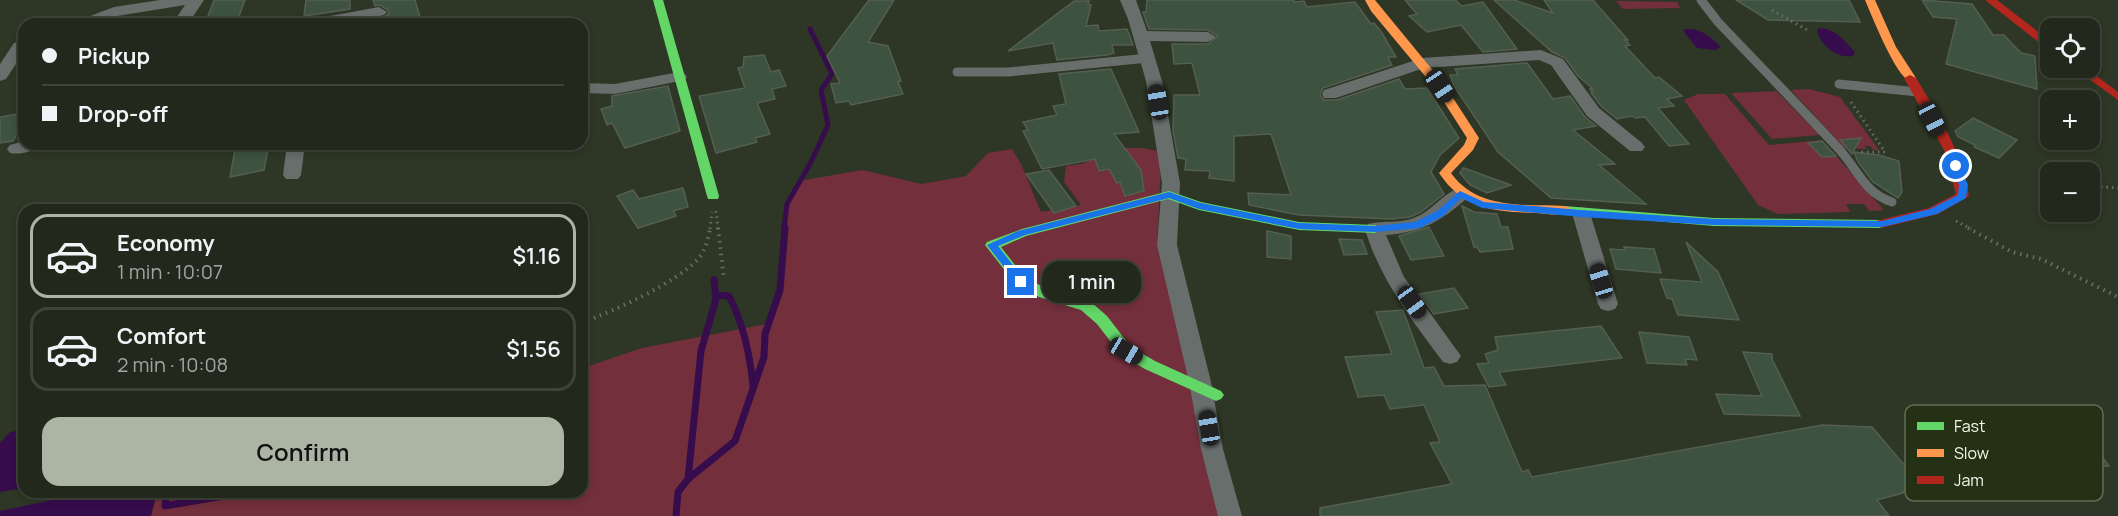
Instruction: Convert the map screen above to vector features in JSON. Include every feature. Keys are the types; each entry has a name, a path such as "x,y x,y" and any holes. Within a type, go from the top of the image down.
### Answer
{"street":[{"path":"98,18 114,12 188,0"},
{"path":"184,18 196,0"},
{"path":"657,0 713,196"},
{"path":"1128,0 1142,36 1154,81 1171,183 1167,245 1174,281 1208,391 1212,449 1230,516"},
{"path":"1370,0 1375,9 1440,86 1473,138 1472,144 1446,168 1450,183 1460,194 1482,204 1714,222 1882,224 1938,209 1963,196 1964,185 1951,154 1890,45 1870,0"},
{"path":"1990,0 2040,38"},
{"path":"349,18 380,12"},
{"path":"1142,36 1208,37"},
{"path":"0,50 18,46"},
{"path":"0,76 18,51"},
{"path":"1330,94 1422,63 1537,54 1551,58 1593,112 1636,147"},
{"path":"588,90 603,90 679,77"},
{"path":"2092,78 2118,97"},
{"path":"292,175 295,150"},
{"path":"1208,391 1150,365 1126,351 1102,320 1086,306 1044,293 1021,282 992,245 1022,233 1169,195 1199,206 1299,226 1375,229 1417,225 1429,220 1460,194"},
{"path":"1581,213 1608,304"},
{"path":"1375,229 1378,244 1399,284 1450,356"}],"lane":[{"path":"1701,0 1718,22 1840,151 1857,176 1878,197 1892,202"},
{"path":"957,72 1009,72 1148,58"},
{"path":"1839,84 1918,92"}],"path":[{"path":"1781,10 1772,10 1809,31"},
{"path":"1840,151 1885,152 1851,102"},
{"path":"2100,187 2118,188"},
{"path":"713,196 720,229 724,279"},
{"path":"588,321 663,285 700,257 709,236 713,196"},
{"path":"1938,209 2012,252 2041,259 2118,297"}],"shaded area":[{"path":"1616,1 1677,2 1680,8 1623,9"},
{"path":"1819,28 1840,36 1855,52 1853,56 1835,53 1825,46 1817,30"},
{"path":"1685,29 1705,34 1721,47 1715,50 1697,48 1683,31"},
{"path":"1809,89 1840,97 1879,150 1874,150 1870,146 1864,146 1867,149 1839,148 1836,139 1791,90"},
{"path":"1776,91 1820,135 1772,139 1731,93"},
{"path":"1698,94 1725,94 1769,145 1822,140 1884,210 1869,211 1864,204 1846,204 1850,212 1778,214 1758,205 1684,100"},
{"path":"1122,148 1157,151 1161,166 1157,244 1225,516 151,516 156,498 588,498 588,366 642,348 767,324 780,290 787,204 799,181 862,170 922,184 966,176 988,153 1012,149 1021,164 1041,212 1081,205 1064,182 1066,166 1081,164"},
{"path":"18,431 18,489 0,492 0,443 10,432"},
{"path":"62,498 156,498 151,516 0,516 0,511"}],"building":[{"path":"214,0 245,0 238,18 207,18"},
{"path":"306,0 350,0 350,9 304,16"},
{"path":"373,0 415,0 420,18 379,18 389,14 388,10 380,5 375,6"},
{"path":"869,0 894,0 868,42 888,46 901,81 898,82 903,94 851,105 849,101 836,103 831,84 840,83 827,56"},
{"path":"1147,0 1294,0 1294,2 1304,1 1307,7 1355,2 1371,24 1374,23 1382,33 1396,57 1388,57 1392,65 1323,88 1320,95 1324,100 1337,100 1399,79 1405,89 1427,88 1459,138 1440,155 1431,172 1444,194 1421,212 1410,217 1392,219 1299,215 1249,205 1248,193 1291,195 1271,134 1234,136 1234,181 1209,178 1210,171 1185,170 1186,159 1178,158 1173,131 1174,95 1200,95 1192,63 1174,64 1172,44 1208,44 1218,36 1208,30 1149,29 1143,12 1146,12"},
{"path":"1405,0 1455,0 1462,6 1483,2 1517,49 1483,52 1461,25 1427,32 1409,16 1417,14"},
{"path":"1494,0 1514,0 1553,13 1544,0 1593,0 1628,40 1625,40 1630,45 1625,46 1655,78 1659,77 1682,96 1667,99 1674,106 1658,108 1689,144 1669,146 1645,117 1632,116 1617,119 1601,106 1591,93 1593,93 1590,89 1593,89 1578,76 1565,58 1552,52"},
{"path":"1736,0 1849,0 1860,22 1768,20"},
{"path":"1922,0 1972,4 1993,35 2004,35 2021,53 2035,56 2037,89 1946,64 1957,19 1933,17"},
{"path":"1074,1 1089,1 1088,5 1091,5 1086,26 1098,25 1099,31 1127,29 1133,45 1112,45 1114,53 1107,55 1057,60 1053,43 1008,51"},
{"path":"764,55 771,72 779,70 786,86 772,89 775,99 757,103 770,134 755,138 757,142 716,153 699,96 745,88 738,68 743,67 744,57"},
{"path":"1527,63 1553,99 1570,96 1585,117 1596,126 1573,130 1615,164 1599,165 1646,204 1551,198 1498,152 1454,86 1450,75 1458,75 1455,69"},
{"path":"1111,69 1139,132 1114,134 1141,170 1144,191 1125,196 1120,182 1117,183 1109,169 1099,171 1095,159 1042,169 1023,131 1028,130 1023,122 1057,115 1053,106 1066,104 1059,74"},
{"path":"668,86 680,131 625,148 612,123 607,125 601,109 612,106 612,96"},
{"path":"18,114 18,132 13,141 0,143 0,117"},
{"path":"1973,118 2017,140 1999,158 1974,147 1975,145 1958,137 1955,131"},
{"path":"1861,138 1852,154 1840,140"},
{"path":"1822,141 1836,156 1822,157 1808,143"},
{"path":"235,150 268,150 264,170 230,177"},
{"path":"1854,152 1879,155 1899,161 1902,192 1898,198 1873,182 1858,162"},
{"path":"1463,168 1511,185 1487,193 1470,185 1460,173"},
{"path":"1049,170 1076,206 1054,213 1026,174"},
{"path":"683,188 688,207 673,211 676,216 638,228 617,196 633,190 639,199"},
{"path":"1462,206 1474,212 1497,214 1501,227 1508,227 1513,249 1480,252 1477,247 1474,247"},
{"path":"1429,227 1444,256 1411,260 1399,236"},
{"path":"1267,231 1291,236 1291,259 1267,257"},
{"path":"1339,239 1362,240 1367,254 1344,255"},
{"path":"1686,242 1718,272 1739,320 1678,315 1672,299 1667,298 1660,279 1702,282"},
{"path":"1624,247 1654,249 1661,273 1616,269 1610,249 1625,250"},
{"path":"1454,288 1468,308 1434,314 1419,294"},
{"path":"1403,310 1424,368 1434,367 1444,386 1485,385 1522,472 1528,470 1532,477 1822,425 1872,427 1905,466 1905,489 1903,493 1877,500 1889,516 1320,516 1320,508 1452,484 1430,443 1440,442 1424,405 1390,409 1384,395 1358,397 1345,357 1392,354 1376,312"},
{"path":"1601,326 1622,358 1499,372 1506,385 1489,387 1477,364 1489,363 1485,354 1498,350 1495,337"},
{"path":"1639,332 1689,337 1697,360 1685,359 1687,365 1647,363"},
{"path":"1743,352 1772,354 1772,359 1800,416 1724,414 1716,394 1762,396"},
{"path":"2103,458 2109,466 2103,466"}],"waterway":[{"path":"784,229 787,204 811,162 828,125 821,90 832,74 810,29"},
{"path":"688,479 735,441 764,357 765,334 780,290 785,228"},
{"path":"714,280 716,295"},
{"path":"688,479 701,351 716,295"},
{"path":"716,295 729,296 739,318 746,340 753,386"},
{"path":"676,516 678,492 688,479"},
{"path":"166,498 165,506 212,498"}],"traffic: fast":[{"path":"658,0 713,196"},
{"path":"1216,395 1150,365 1126,351 1102,320 1086,306 1044,293 1021,282 992,245 1022,233 1169,195 1199,206 1299,226 1375,229"},
{"path":"1564,210 1714,222 1881,224"}],"traffic: slow":[{"path":"1370,0 1375,9 1440,86 1473,138 1469,147 1445,173 1455,187 1467,196 1497,206 1564,210"},
{"path":"1870,0 1891,47 1910,78"}],"traffic: jam":[{"path":"1990,0 2040,38"},
{"path":"1881,224 1933,211 1963,196 1950,150 1910,78"},
{"path":"2092,78 2118,97"}],"route":[{"path":"1021,282 992,245 1022,233 1169,195 1199,206 1299,226 1389,229 1417,225 1440,213 1460,194 1482,204 1581,213 1714,222 1882,224 1933,211 1963,196 1964,185 1956,166"}]}
